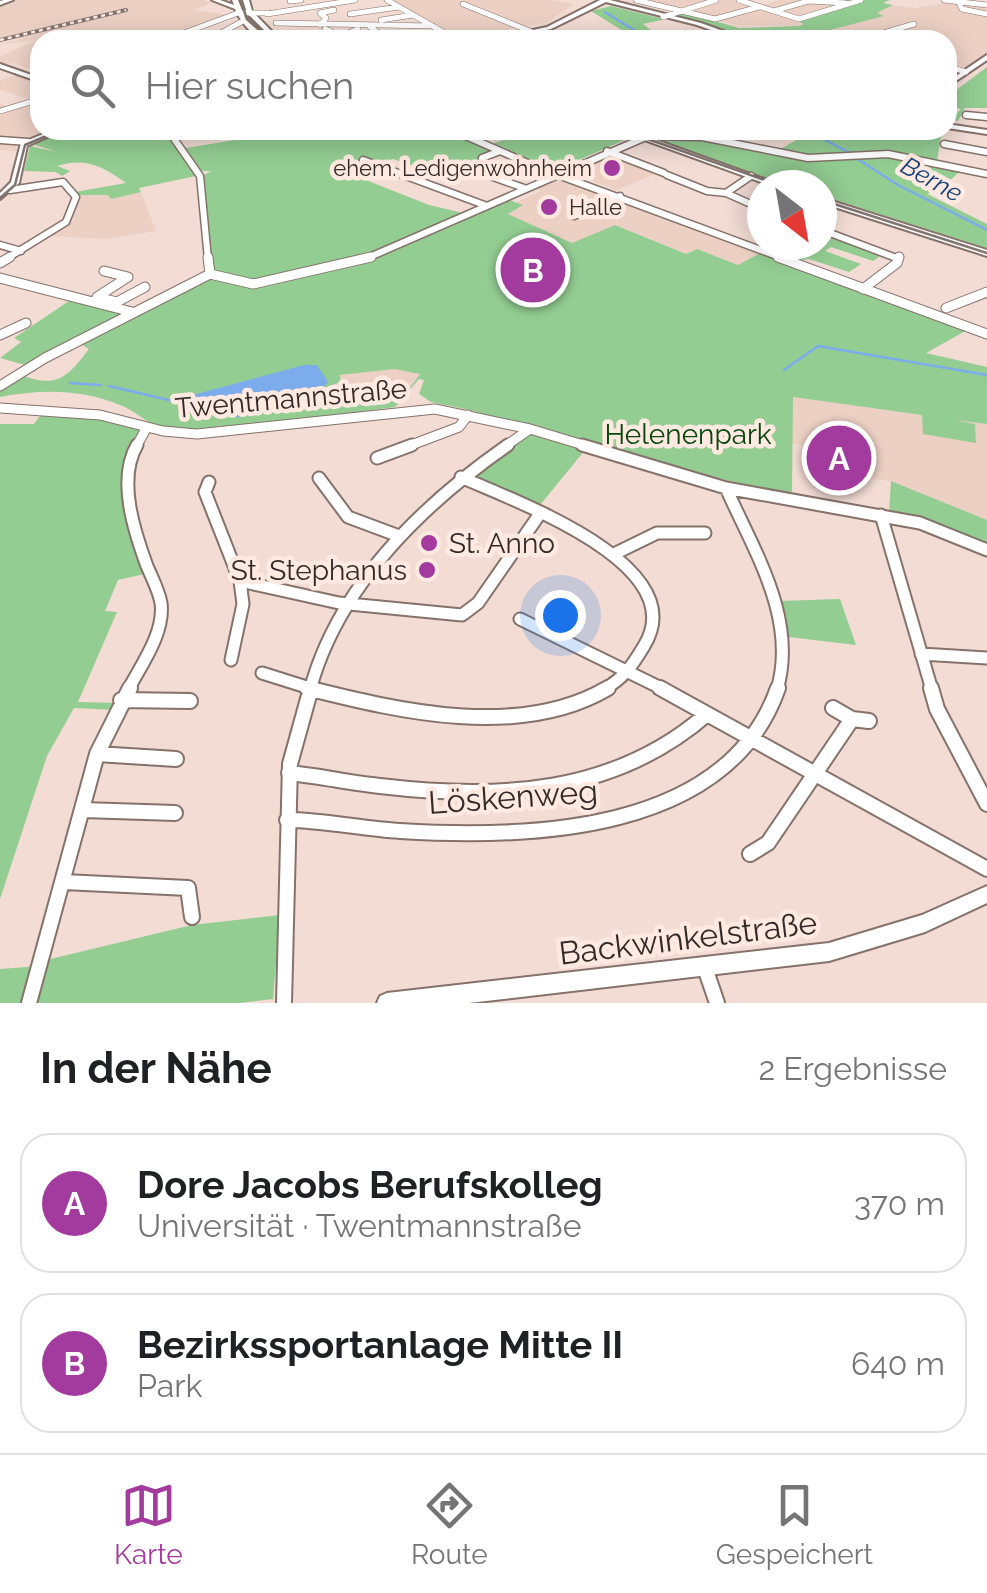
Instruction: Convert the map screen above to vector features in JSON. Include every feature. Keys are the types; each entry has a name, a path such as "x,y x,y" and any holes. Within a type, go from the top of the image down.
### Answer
{"main road":[{"path":"215,0 248,21"},
{"path":"223,0 248,21"},
{"path":"547,30 607,2"},
{"path":"538,30 607,2 711,30"},
{"path":"248,21 249,10"},
{"path":"248,21 249,10"},
{"path":"665,16 707,30"},
{"path":"957,82 987,59"},
{"path":"1,65 30,75"},
{"path":"957,130 987,132"},
{"path":"0,197 16,182 23,146 33,140"},
{"path":"649,140 747,175"},
{"path":"837,205 987,252"},
{"name":"Backwinkelstraße","path":"387,1003 829,952 941,916 987,894"}],"street":[{"path":"192,30 226,17 248,21 249,10 270,13 301,5 354,0"},
{"path":"387,0 440,30"},
{"path":"636,0 719,19 759,7"},
{"path":"665,16 716,0"},
{"path":"739,0 801,19 861,0"},
{"path":"944,0 987,5"},
{"path":"288,1 301,5"},
{"path":"773,11 809,1 853,5"},
{"path":"958,1 961,9 987,14"},
{"path":"463,4 525,30"},
{"path":"329,5 375,30"},
{"path":"329,5 320,13 331,30"},
{"path":"347,30 400,7"},
{"path":"381,20 413,14"},
{"path":"325,24 340,16"},
{"path":"276,22 361,21 433,26"},
{"path":"894,30 914,24"},
{"path":"957,69 969,73"},
{"path":"2,109 30,102"},
{"path":"966,116 987,117"},
{"path":"0,140 28,142"},
{"path":"175,140 200,176 210,274"},
{"path":"474,140 987,334"},
{"path":"0,386 132,312 210,274 248,284 323,272 373,257 633,140"},
{"path":"716,140 798,158 888,154 987,172"},
{"path":"939,163 945,140"},
{"path":"944,144 987,152"},
{"path":"606,151 704,190 726,193 747,202"},
{"path":"500,152 482,159 484,170 524,188"},
{"path":"362,160 487,206"},
{"path":"726,193 747,179"},
{"path":"0,263 70,217 76,196 66,182 10,190"},
{"path":"574,216 620,196"},
{"path":"837,235 900,257 863,289"},
{"path":"0,245 21,251"},
{"path":"97,298 128,277 104,271"},
{"path":"0,278 132,312"},
{"path":"66,296 76,292 116,302 145,287"},
{"path":"946,308 987,292"},
{"path":"0,335 26,323"},
{"name":"Twentmannstraße","path":"0,408 96,414 197,434 412,409 468,415 530,429 726,488 930,526 987,550"},
{"name":"Twentmannstraße","path":"377,458 458,427 468,415"},
{"path":"29,1003 97,754 155,638 162,613 138,542 128,490 130,456 147,427"},
{"path":"284,1003 289,773 307,690 325,646 349,604 399,536 461,477 530,429"},
{"path":"262,673 307,690 418,711 517,713 580,702 631,672 649,635 649,604 638,580 614,554 461,477"},
{"path":"319,478 348,517 399,536"},
{"path":"209,482 205,492 240,581 242,604 232,660"},
{"name":"Löskenweg","path":"286,820 448,833 579,825 629,814 687,790 722,767 751,738 778,688 782,638 774,603 726,488"},
{"path":"240,581 349,604 453,616 466,614 478,603 539,515"},
{"path":"882,515 938,709 987,804"},
{"path":"614,554 654,534 705,532"},
{"path":"520,618 631,672 987,869"},
{"path":"921,654 987,658"},
{"path":"121,700 190,702"},
{"path":"833,708 852,719 869,721"},
{"path":"289,773 438,790 565,782 640,761 676,741 707,714"},
{"path":"750,854 768,842 852,719"},
{"path":"97,754 176,759"},
{"path":"83,810 174,813"},
{"path":"64,882 188,888 192,917"},
{"path":"705,968 717,1003"}],"shaded area":[{"path":"203,0 211,3 194,10 229,15 189,30 30,30 30,35 0,42 0,3"},
{"path":"392,0 548,0 574,4 548,22 505,30 445,30"},
{"path":"639,0 742,0 758,6 780,0 858,0 802,20 806,25 799,26 737,25"},
{"path":"950,2 987,6 987,53 957,75 957,30 833,30 893,5 915,8"},
{"path":"30,36 30,41 0,44"},
{"path":"30,43 30,69 15,63 0,65 0,56"},
{"path":"0,68 30,76 30,99 0,90 0,80 16,75"},
{"path":"30,99 30,137 16,142 16,151 0,150 0,103 8,107"},
{"path":"605,155 655,174 617,190 568,172"},
{"path":"560,176 747,246 747,260 738,265 697,249 686,254 616,225 572,243 506,214 523,206 516,202 541,191 534,187"},
{"path":"141,192 156,231 107,239 49,236 66,223 76,195 108,195 111,199"},
{"path":"395,369 420,373 407,392 306,410 301,396 340,383 339,375"},
{"path":"793,397 987,424 987,520 891,481 873,479 874,457 790,443"}],"green space":[{"path":"864,0 890,0 883,3 893,5 877,13 884,16 830,30 718,30 673,16 683,12 739,28 799,26 804,24 792,19 802,20"},
{"path":"611,6 662,20 643,24 651,30 621,30 591,11"},
{"path":"987,67 987,108 965,108 957,121 961,109 957,108 957,90"},
{"path":"43,140 171,140 196,176 139,188 141,192 111,199 108,195 76,195 75,192 126,183 93,165 76,162 57,166 70,171 62,176 56,172 24,171 30,146 57,152 32,144"},
{"path":"235,140 467,140 494,152 482,157 484,173 473,168 450,178 393,159 348,173 429,205 463,213 339,264 269,279 239,278 213,270 204,175 211,171 201,171 186,148"},
{"path":"503,140 624,140 554,171 491,144"},
{"path":"709,140 805,161 883,156 961,170 940,190 927,194 987,224 987,248 837,201 837,170 747,171 661,141"},
{"path":"796,140 940,140 937,161 891,152 817,157 775,152"},
{"name":"Helenenpark","path":"504,198 523,205 508,214 572,243 615,225 686,254 697,249 738,265 747,260 784,260 969,329 926,353 987,367 987,424 954,420 975,424 976,443 923,434 922,415 793,397 792,493 701,474 431,402 419,394 424,380 419,379 395,407 225,430 163,427 120,405 76,393 0,397 0,388 20,375 43,381 67,374 89,349 81,344 198,281 214,278 263,283 340,269","holes":["395,369 420,374 407,392 306,409 302,396 341,382 340,375"]},
{"path":"837,238 883,254 873,261 837,249"},
{"path":"837,255 861,264 849,272 812,260 837,260"},
{"path":"72,299 124,314 25,365 0,358 21,342 14,338"},
{"path":"42,413 88,415 145,428 126,464 149,573 118,580 105,611 117,612 78,702 118,703 115,710 74,708 47,756 0,899 0,424 34,424"},
{"path":"529,435 585,450 536,510 468,476"},
{"path":"891,481 987,520 987,549 889,513"},
{"path":"840,599 856,645 789,637 780,601"},
{"path":"280,915 273,999 239,1003 0,1003 0,969 40,966 42,961 192,925"}],"water":[{"path":"304,365 317,365 328,382 323,388 240,406 189,396"}],"waterway":[{"name":"Berne","path":"605,12 634,30"},
{"name":"Berne","path":"825,140 848,152"},
{"name":"Berne","path":"859,160 898,185 987,230"},
{"path":"784,370 818,346 987,375"},
{"path":"70,383 100,385"},
{"path":"109,386 237,416 343,395"},
{"path":"349,394 379,386"}],"tram line":[{"path":"240,0 246,16 262,30"},
{"path":"0,198 15,185 25,145 37,140"},
{"path":"651,140 747,174"},
{"path":"837,205 987,253"}],"railway":[{"path":"42,30 126,10"},
{"path":"0,40 30,33"}],"place":[{"name":"ehem. Ledigenwohnheim","path":"612,168"},
{"name":"Halle","path":"549,207"},
{"name":"Bezirkssportanlage Mitte II","path":"533,270"},
{"name":"Dore Jacobs Berufskolleg","path":"839,458"},
{"name":"St. Anno","path":"429,543"},
{"name":"St. Stephanus","path":"427,570"}]}
